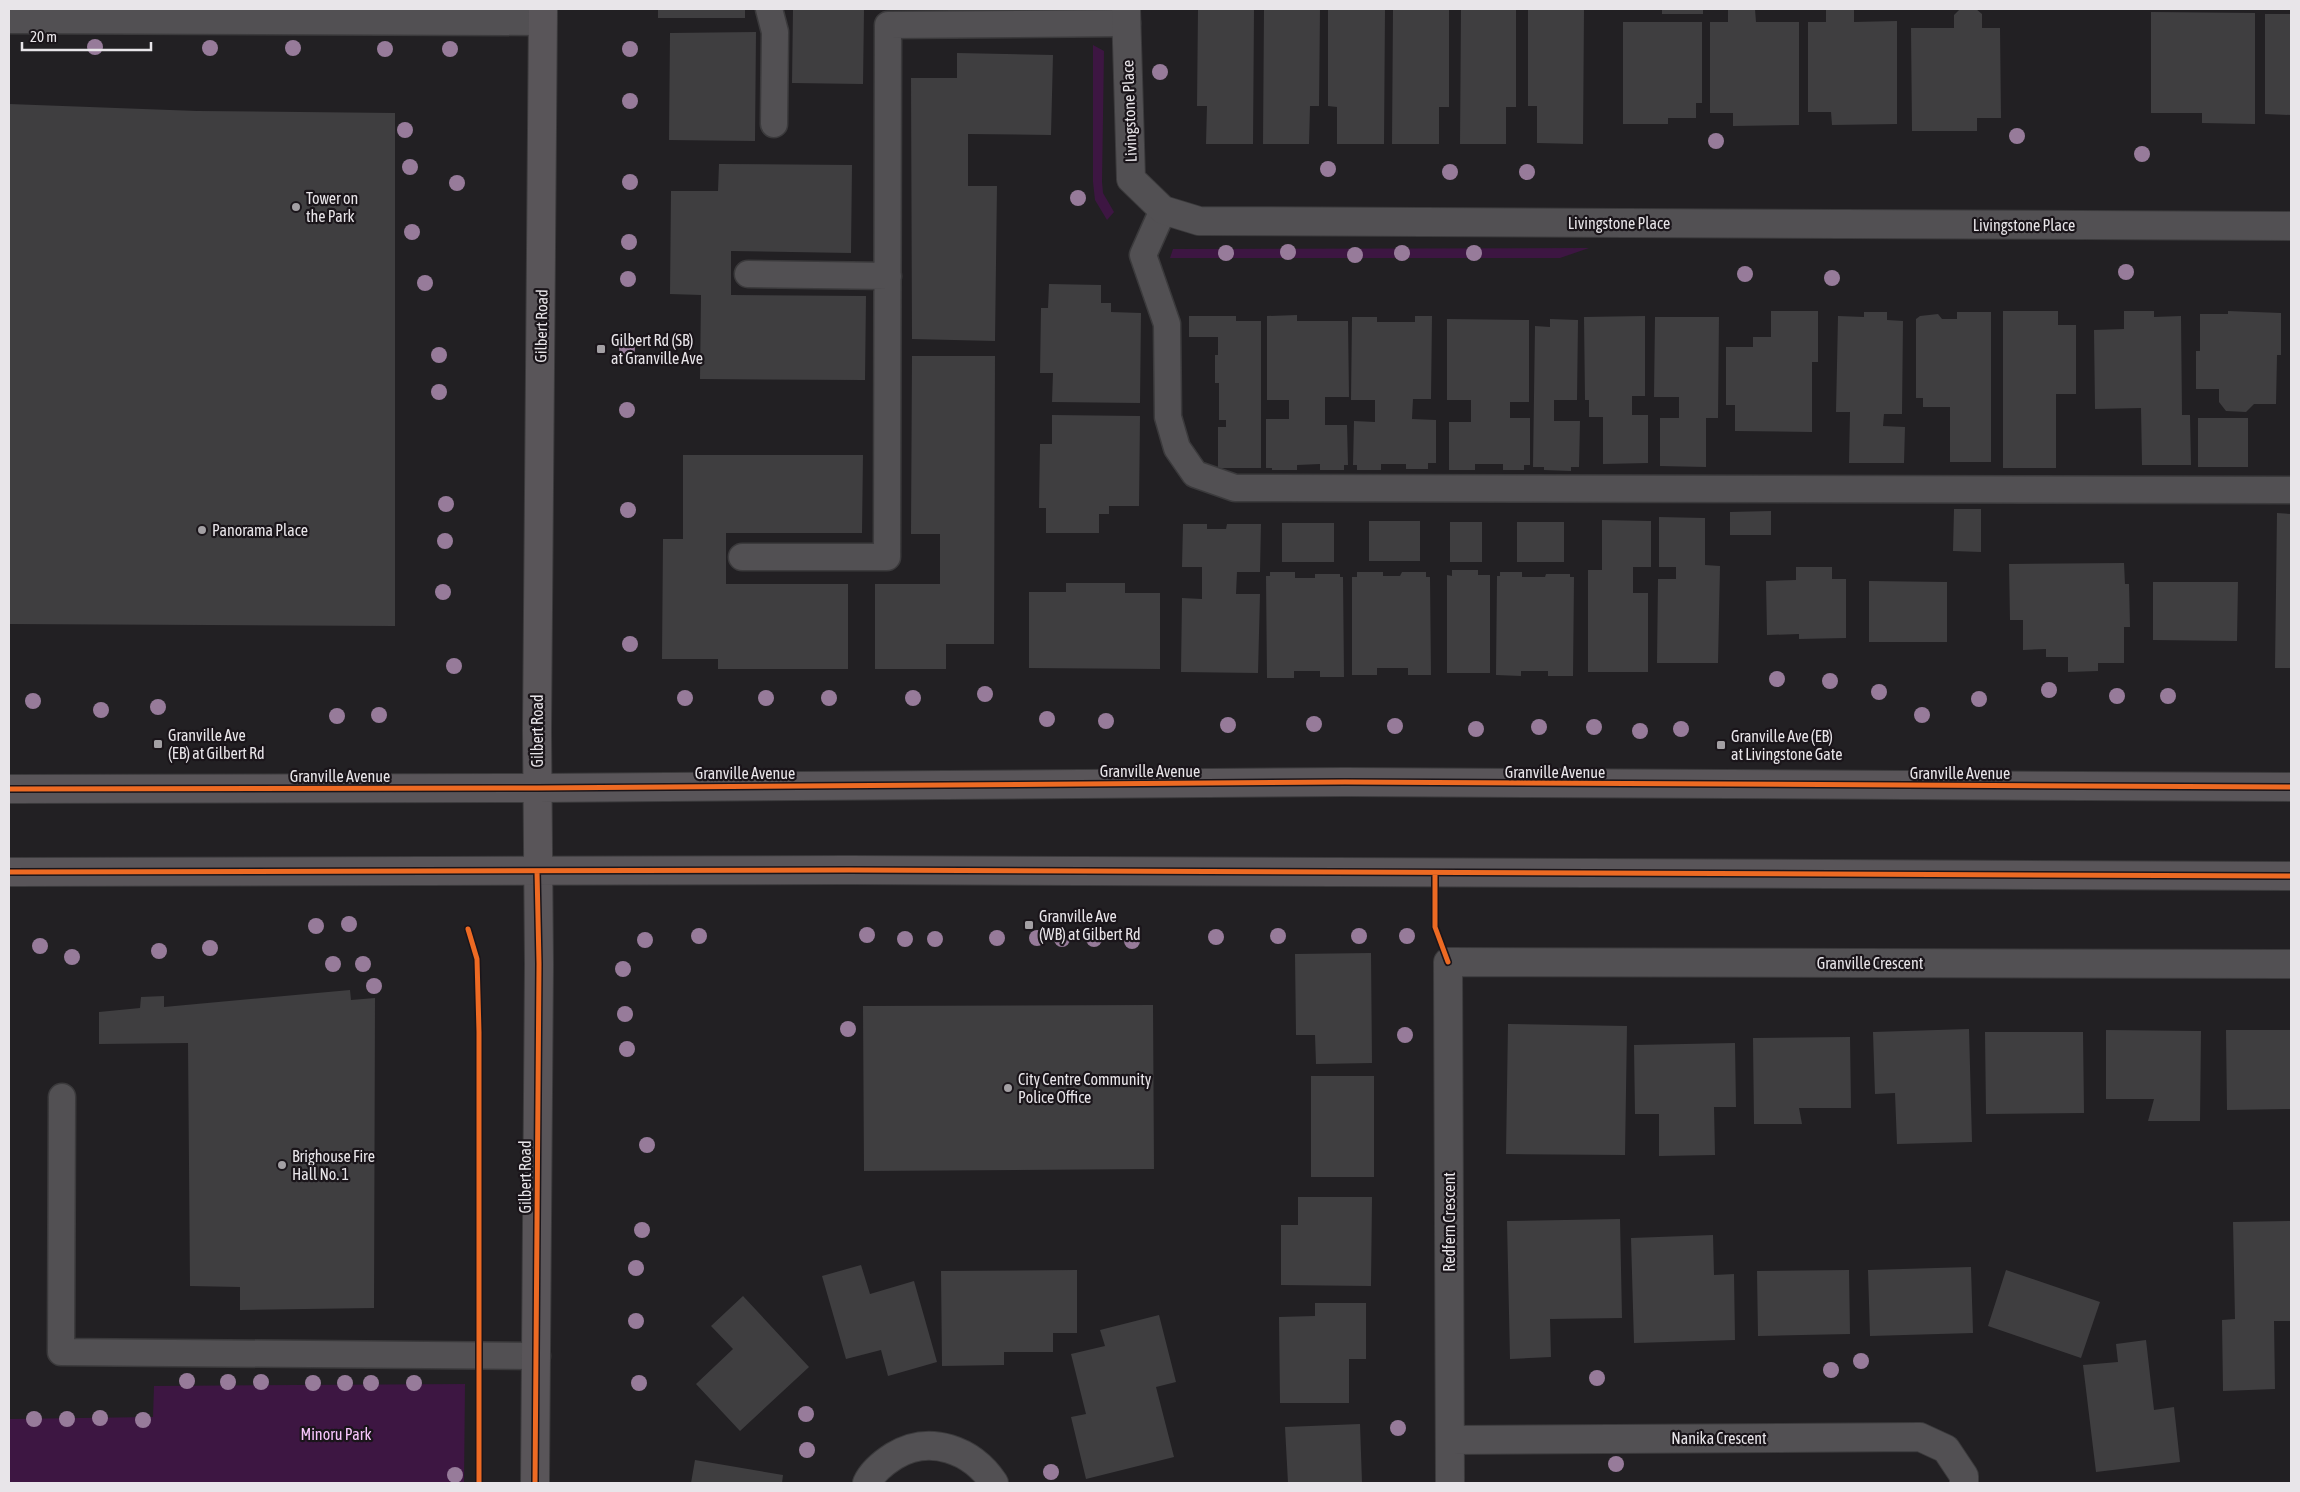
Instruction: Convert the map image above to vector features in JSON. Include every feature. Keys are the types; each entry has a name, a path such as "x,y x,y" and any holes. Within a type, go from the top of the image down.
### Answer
{"main road":[{"name":"Gilbert Road","path":"535,1483 539,964 537,788 543,15"},
{"name":"Granville Avenue","path":"9,789 537,788 1345,782 2291,787"},
{"path":"9,872 537,871 2291,876"}],"street":[{"name":"Livingstone Place","path":"1127,16 1131,179 1162,210 1199,221 2291,226"},
{"name":"Granville Crescent","path":"1448,962 2291,964"},
{"name":"Redfern Crescent","path":"1448,962 1450,1483"},
{"name":"Nanika Crescent","path":"1450,1440 1920,1437 1946,1449 1964,1476 1964,1483"},
{"path":"867,1483 884,1462 903,1450 925,1445 947,1447 967,1456 984,1469 994,1483"}],"lane":[{"path":"769,9 775,32 774,124"},
{"path":"9,20 169,14 543,15"},
{"path":"742,557 887,556 888,25 942,17 1127,16"},
{"path":"1162,210 1143,255 1167,324 1168,417 1177,448 1195,474 1235,488 2291,490"},
{"path":"748,274 888,276"},
{"path":"62,1097 61,1352 537,1356"}],"green space":[{"path":"1093,45 1104,51 1102,182 1103,193 1114,212 1107,220 1095,200 1093,182"},
{"path":"1589,248 1560,258 1170,258 1173,249"},
{"name":"Minoru Park","path":"465,1384 464,1483 9,1483 9,1419 153,1417 154,1386"}],"building":[{"path":"658,9 745,9 745,18 658,18"},
{"path":"793,9 864,10 863,84 792,83"},
{"path":"1198,9 1254,9 1253,144 1206,144 1207,106 1197,106"},
{"path":"1264,9 1320,9 1319,106 1310,106 1309,144 1263,144"},
{"path":"1328,9 1385,9 1384,144 1337,144 1337,107 1328,106"},
{"path":"1393,9 1449,9 1449,107 1439,107 1439,144 1392,144"},
{"path":"1461,9 1516,9 1516,107 1506,107 1506,144 1460,144"},
{"path":"1528,9 1584,9 1583,144 1537,143 1537,106 1528,106"},
{"path":"1662,9 1703,9 1703,14 1662,14"},
{"path":"1728,9 1755,9 1756,22 1799,22 1799,125 1733,126 1733,113 1710,113 1710,22 1728,22"},
{"path":"1826,9 1854,9 1854,22 1897,21 1897,124 1832,125 1831,112 1808,112 1808,22 1826,22"},
{"path":"1960,9 1976,9 1982,14 1982,28 2000,28 2001,118 1977,118 1977,131 1912,131 1911,28 1954,28 1954,15"},
{"path":"2151,12 2255,13 2255,124 2202,123 2202,113 2151,113"},
{"path":"2265,14 2291,14 2291,115 2265,114"},
{"path":"1623,22 1702,22 1702,103 1696,103 1696,118 1668,118 1668,124 1623,124"},
{"path":"756,32 755,141 669,140 670,33"},
{"path":"957,53 1053,55 1051,135 968,134 968,186 997,186 995,341 912,339 911,78 957,78"},
{"path":"9,104 197,111 395,113 395,626 9,624"},
{"path":"719,164 852,165 851,253 731,251 731,295 866,296 865,380 700,379 701,295 670,294 671,191 718,191"},
{"path":"1049,284 1101,285 1101,303 1111,303 1111,312 1141,313 1140,403 1052,402 1053,373 1040,373 1041,308 1048,308"},
{"path":"1771,311 1818,311 1818,362 1812,362 1812,432 1735,431 1735,405 1726,405 1726,347 1753,347 1753,337 1771,337"},
{"path":"2003,311 2058,311 2058,325 2076,325 2076,394 2056,394 2056,468 2003,468"},
{"path":"2124,311 2154,311 2154,317 2181,316 2182,415 2190,415 2191,465 2142,465 2141,408 2095,409 2094,330 2124,329"},
{"path":"2228,311 2281,313 2281,355 2277,355 2276,404 2254,404 2246,412 2226,411 2219,402 2219,389 2196,389 2196,351 2200,351 2200,314 2228,314"},
{"path":"1864,312 1887,312 1887,320 1903,321 1902,414 1884,414 1883,426 1905,427 1904,463 1849,463 1850,412 1836,412 1838,316 1864,317"},
{"path":"1957,312 1991,312 1991,462 1950,462 1950,407 1923,407 1923,398 1916,398 1916,319 1920,316 1938,314 1942,319 1957,319"},
{"path":"1297,315 1297,321 1348,321 1349,397 1325,397 1325,425 1347,425 1348,465 1344,465 1344,470 1320,470 1320,464 1297,465 1297,470 1272,470 1272,468 1266,468 1266,419 1289,419 1289,400 1267,400 1267,316"},
{"path":"1189,316 1236,316 1236,321 1261,321 1261,468 1218,468 1218,427 1226,427 1226,420 1219,420 1219,383 1215,383 1215,355 1218,355 1218,337 1189,337"},
{"path":"1415,316 1432,316 1431,399 1413,399 1412,419 1436,420 1436,463 1428,463 1428,469 1406,469 1406,464 1381,464 1381,470 1357,470 1357,465 1353,465 1354,421 1375,422 1375,400 1351,400 1352,317 1377,317 1377,322 1415,322"},
{"path":"1645,316 1645,396 1632,396 1632,415 1648,415 1648,463 1603,464 1603,417 1589,417 1589,400 1585,400 1584,317"},
{"path":"1655,317 1719,317 1718,418 1706,418 1706,467 1660,466 1660,418 1679,418 1679,397 1654,397"},
{"path":"1447,319 1529,320 1529,402 1510,402 1510,418 1530,418 1530,465 1524,465 1524,470 1503,470 1503,464 1475,464 1475,470 1449,470 1449,422 1471,422 1471,400 1447,400"},
{"path":"1550,319 1578,320 1577,400 1554,400 1554,421 1580,421 1579,467 1571,467 1571,471 1544,470 1544,467 1533,467 1535,326 1550,327"},
{"path":"912,356 995,356 994,644 946,644 946,669 875,669 875,584 940,584 940,534 911,534"},
{"path":"1052,415 1140,416 1139,506 1109,506 1109,514 1099,514 1099,533 1046,533 1046,508 1039,508 1040,444 1052,444"},
{"path":"2198,418 2248,418 2248,467 2198,467"},
{"path":"683,455 863,455 862,533 726,533 726,584 848,584 848,669 718,669 718,659 662,659 663,539 683,539"},
{"path":"1954,509 1981,509 1981,552 1953,551"},
{"path":"1771,511 1771,535 1730,535 1730,512"},
{"path":"2277,513 2291,514 2291,668 2275,668"},
{"path":"1659,517 1705,518 1705,565 1720,566 1718,663 1657,663 1658,579 1676,579 1676,567 1659,567"},
{"path":"1602,520 1651,521 1651,567 1633,567 1633,593 1648,593 1648,672 1588,672 1588,570 1602,570"},
{"path":"1369,521 1420,521 1420,561 1369,561"},
{"path":"1450,522 1482,522 1482,562 1450,562"},
{"path":"1517,522 1564,522 1564,562 1517,562"},
{"path":"1282,523 1334,523 1334,562 1282,562"},
{"path":"1183,524 1207,524 1207,529 1226,529 1227,524 1261,524 1260,572 1237,572 1236,594 1260,594 1258,673 1181,672 1182,598 1202,599 1202,567 1182,567"},
{"path":"2124,563 2125,584 2129,584 2130,627 2124,627 2124,663 2098,663 2098,671 2068,672 2068,657 2046,657 2046,649 2023,650 2023,620 2010,620 2009,564"},
{"path":"1796,567 1832,567 1832,579 1846,579 1846,638 1799,639 1799,634 1767,635 1766,581 1796,580"},
{"path":"1452,570 1478,570 1478,575 1490,575 1490,673 1447,673 1447,575 1452,576"},
{"path":"1270,572 1295,572 1295,578 1315,578 1315,574 1340,574 1340,577 1343,577 1344,677 1320,677 1320,671 1294,671 1294,678 1267,678 1266,576 1270,576"},
{"path":"1357,572 1383,572 1383,576 1400,576 1402,572 1426,572 1426,577 1430,577 1431,675 1408,675 1408,668 1377,668 1377,675 1352,675 1352,577 1357,577"},
{"path":"1500,572 1522,572 1522,577 1570,574 1570,577 1574,577 1573,676 1548,676 1548,671 1521,671 1521,676 1496,675 1497,576 1500,576"},
{"path":"1869,581 1947,582 1947,642 1869,642"},
{"path":"2153,582 2238,582 2237,641 2153,640"},
{"path":"1066,583 1125,583 1125,593 1160,593 1160,669 1029,668 1029,592 1066,592"},
{"path":"1371,953 1372,1063 1316,1064 1315,1035 1296,1035 1295,954"},
{"name":"Brighouse Fire Hall No. 1","path":"350,990 351,1000 375,998 374,1308 240,1310 240,1287 190,1286 188,1043 99,1044 99,1012 140,1008 141,997 164,996 164,1007"},
{"name":"City Centre Community Police Office","path":"1153,1005 1154,1169 864,1171 863,1006"},
{"path":"1508,1024 1627,1026 1625,1155 1506,1154"},
{"path":"1969,1029 1972,1142 1897,1144 1895,1093 1875,1094 1873,1032"},
{"path":"2106,1030 2201,1031 2200,1121 2148,1121 2154,1099 2106,1099"},
{"path":"2226,1030 2291,1030 2291,1109 2227,1110"},
{"path":"1985,1032 2083,1032 2084,1113 1986,1114"},
{"path":"1850,1037 1851,1108 1799,1108 1802,1124 1754,1124 1753,1038"},
{"path":"1735,1043 1736,1107 1714,1107 1715,1155 1659,1156 1659,1114 1635,1114 1634,1045"},
{"path":"1311,1076 1374,1076 1374,1177 1311,1177"},
{"path":"1298,1197 1372,1197 1371,1286 1281,1285 1281,1225 1298,1225"},
{"path":"1620,1219 1622,1318 1550,1319 1551,1357 1510,1359 1507,1221"},
{"path":"2291,1221 2291,1321 2274,1321 2275,1389 2223,1391 2222,1320 2235,1319 2233,1222"},
{"path":"1713,1235 1714,1275 1734,1274 1735,1340 1634,1343 1631,1238"},
{"path":"861,1265 870,1294 914,1281 937,1362 888,1376 881,1350 846,1359 822,1276"},
{"path":"1971,1267 1973,1333 1870,1336 1868,1270"},
{"path":"1077,1270 1077,1333 1053,1333 1053,1352 1004,1352 1004,1365 942,1366 941,1271"},
{"path":"1849,1270 1850,1334 1758,1336 1757,1271"},
{"path":"2006,1270 2100,1302 2081,1358 1988,1326"},
{"path":"743,1296 809,1367 740,1431 696,1384 733,1349 711,1326"},
{"path":"1315,1303 1366,1303 1366,1359 1349,1359 1349,1403 1280,1403 1279,1317 1315,1316"},
{"path":"1159,1315 1176,1382 1156,1387 1174,1457 1086,1479 1071,1417 1086,1414 1071,1354 1105,1346 1100,1330"},
{"path":"2146,1340 2154,1410 2174,1407 2180,1462 2096,1472 2083,1365 2118,1362 2116,1344"},
{"path":"1360,1424 1362,1483 1288,1483 1285,1427"},
{"path":"695,1460 783,1475 782,1483 691,1483"}],"cycle path":[{"path":"9,789 537,788 1345,782 2291,787"},
{"path":"9,872 849,870 2291,876"},
{"path":"535,1483 539,964 537,871"},
{"path":"1435,873 1435,927 1448,962"},
{"path":"468,929 477,959 479,1032 479,1483"}],"place":[{"name":"Tower on the Park","path":"296,207"},
{"name":"Gilbert Rd (SB) at Granville Ave","path":"601,349"},
{"name":"Panorama Place","path":"202,530"},
{"name":"Granville Ave (EB) at Gilbert Rd","path":"158,744"},
{"name":"Granville Ave (EB) at Livingstone Gate","path":"1721,745"},
{"name":"Granville Ave (WB) at Gilbert Rd","path":"1029,925"},
{"name":"City Centre Community Police Office","path":"1008,1088"},
{"name":"Brighouse Fire Hall No. 1","path":"282,1165"}]}
